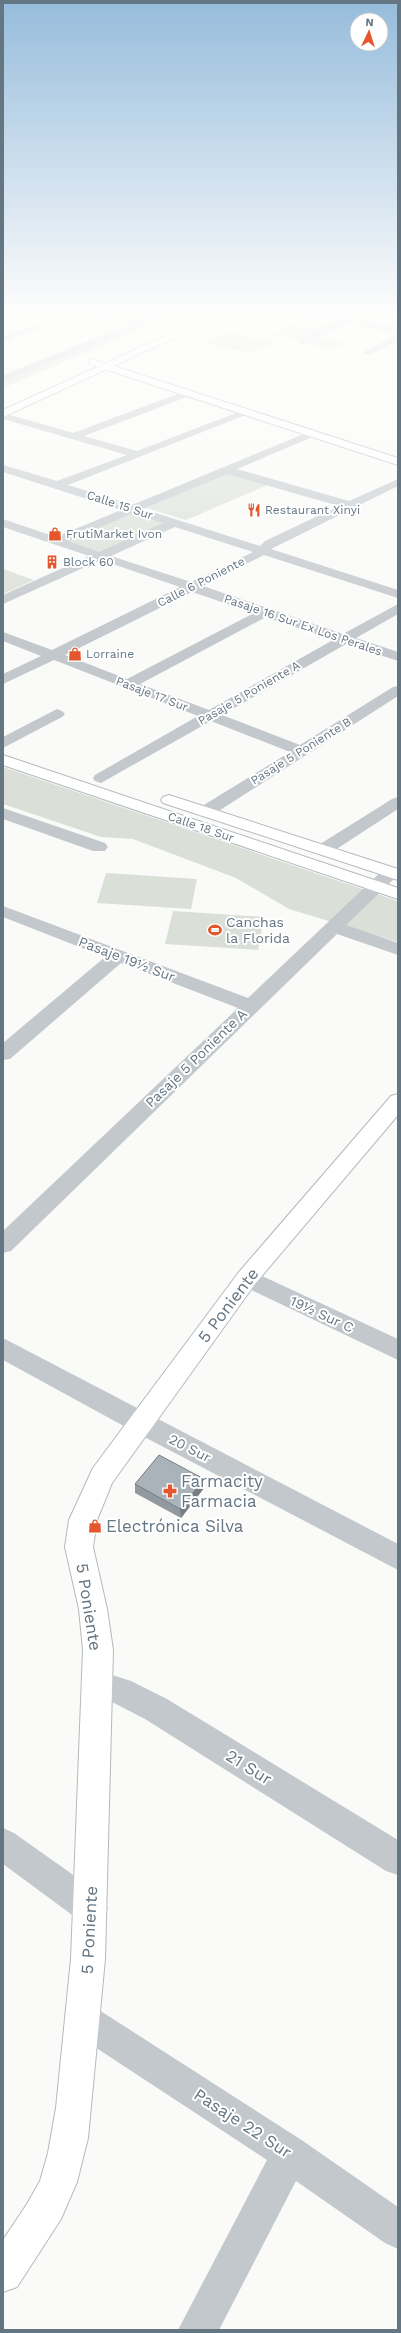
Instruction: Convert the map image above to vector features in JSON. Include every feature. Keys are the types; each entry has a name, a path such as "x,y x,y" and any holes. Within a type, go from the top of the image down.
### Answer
{"main road":[{"path":"276,422 398,462"},
{"name":"Calle 18 Sur","path":"3,744 101,778 394,874"},
{"name":"Calle 18 Sur","path":"3,760 398,894"},
{"name":"5 Poniente","path":"3,2273 45,2211 60,2176 73,2126 84,2020 91,1908 98,1650 93,1609 80,1547 81,1534 91,1498 115,1456 247,1278 398,1102"}],"street":[{"path":"26,422 136,454"},
{"path":"74,436 111,422"},
{"path":"58,485 222,422"},
{"path":"57,541 311,434"},
{"name":"Calle 15 Sur","path":"3,468 398,594"},
{"path":"227,470 349,505"},
{"name":"Calle 6 Poniente","path":"3,680 191,588 263,550 269,544 398,482"},
{"path":"3,600 175,522"},
{"name":"Pasaje 16 Sur Ex Los Perales","path":"3,523 398,657"},
{"name":"Pasaje 5 Poniente A","path":"101,778 398,608"},
{"path":"128,684 265,612"},
{"name":"Pasaje 17 Sur","path":"3,636 302,751"},
{"name":"Pasaje 5 Poniente B","path":"205,812 398,690"},
{"path":"3,744 57,714"},
{"path":"323,850 398,802"},
{"path":"3,813 99,847"},
{"name":"Pasaje 5 Poniente A","path":"3,1245 250,1006 376,887 394,874"},
{"name":"Pasaje 19½ Sur","path":"6,915 250,1006"},
{"path":"334,927 398,949"},
{"path":"3,1054 119,956"},
{"name":"19½ Sur C","path":"247,1278 398,1350"},
{"name":"20 Sur","path":"3,1348 140,1423 398,1558"},
{"name":"21 Sur","path":"96,1684 120,1691 156,1709 398,1858"},
{"path":"3,1844 91,1908"},
{"name":"Pasaje 22 Sur","path":"84,2020 290,2154 398,2230"},
{"path":"198,2330 290,2154"}],"shaded area":[{"path":"228,472 270,484 186,520 146,508"},
{"path":"132,512 168,523 100,553 64,542"},
{"path":"3,569 34,580 3,594"},
{"path":"3,767 398,901 398,942 289,909 236,878 133,839 101,837 3,804"},
{"name":"Canchas la Florida","path":"106,873 197,879 191,909 97,903"},
{"name":"Canchas la Florida","path":"173,911 264,917 258,950 165,944"}],"building":[{"name":"Farmacity Farmacia","path":"159,1455 204,1479 180,1509 135,1484"}],"place":[{"name":"Restaurant Xinyi","path":"254,510"},
{"name":"FrutiMarket Ivon","path":"55,534"},
{"name":"Block 60","path":"52,562"},
{"name":"Lorraine","path":"75,654"},
{"name":"Canchas la Florida","path":"215,930"},
{"name":"Farmacity Farmacia","path":"170,1491"},
{"name":"Electrónica Silva","path":"95,1526"}]}
